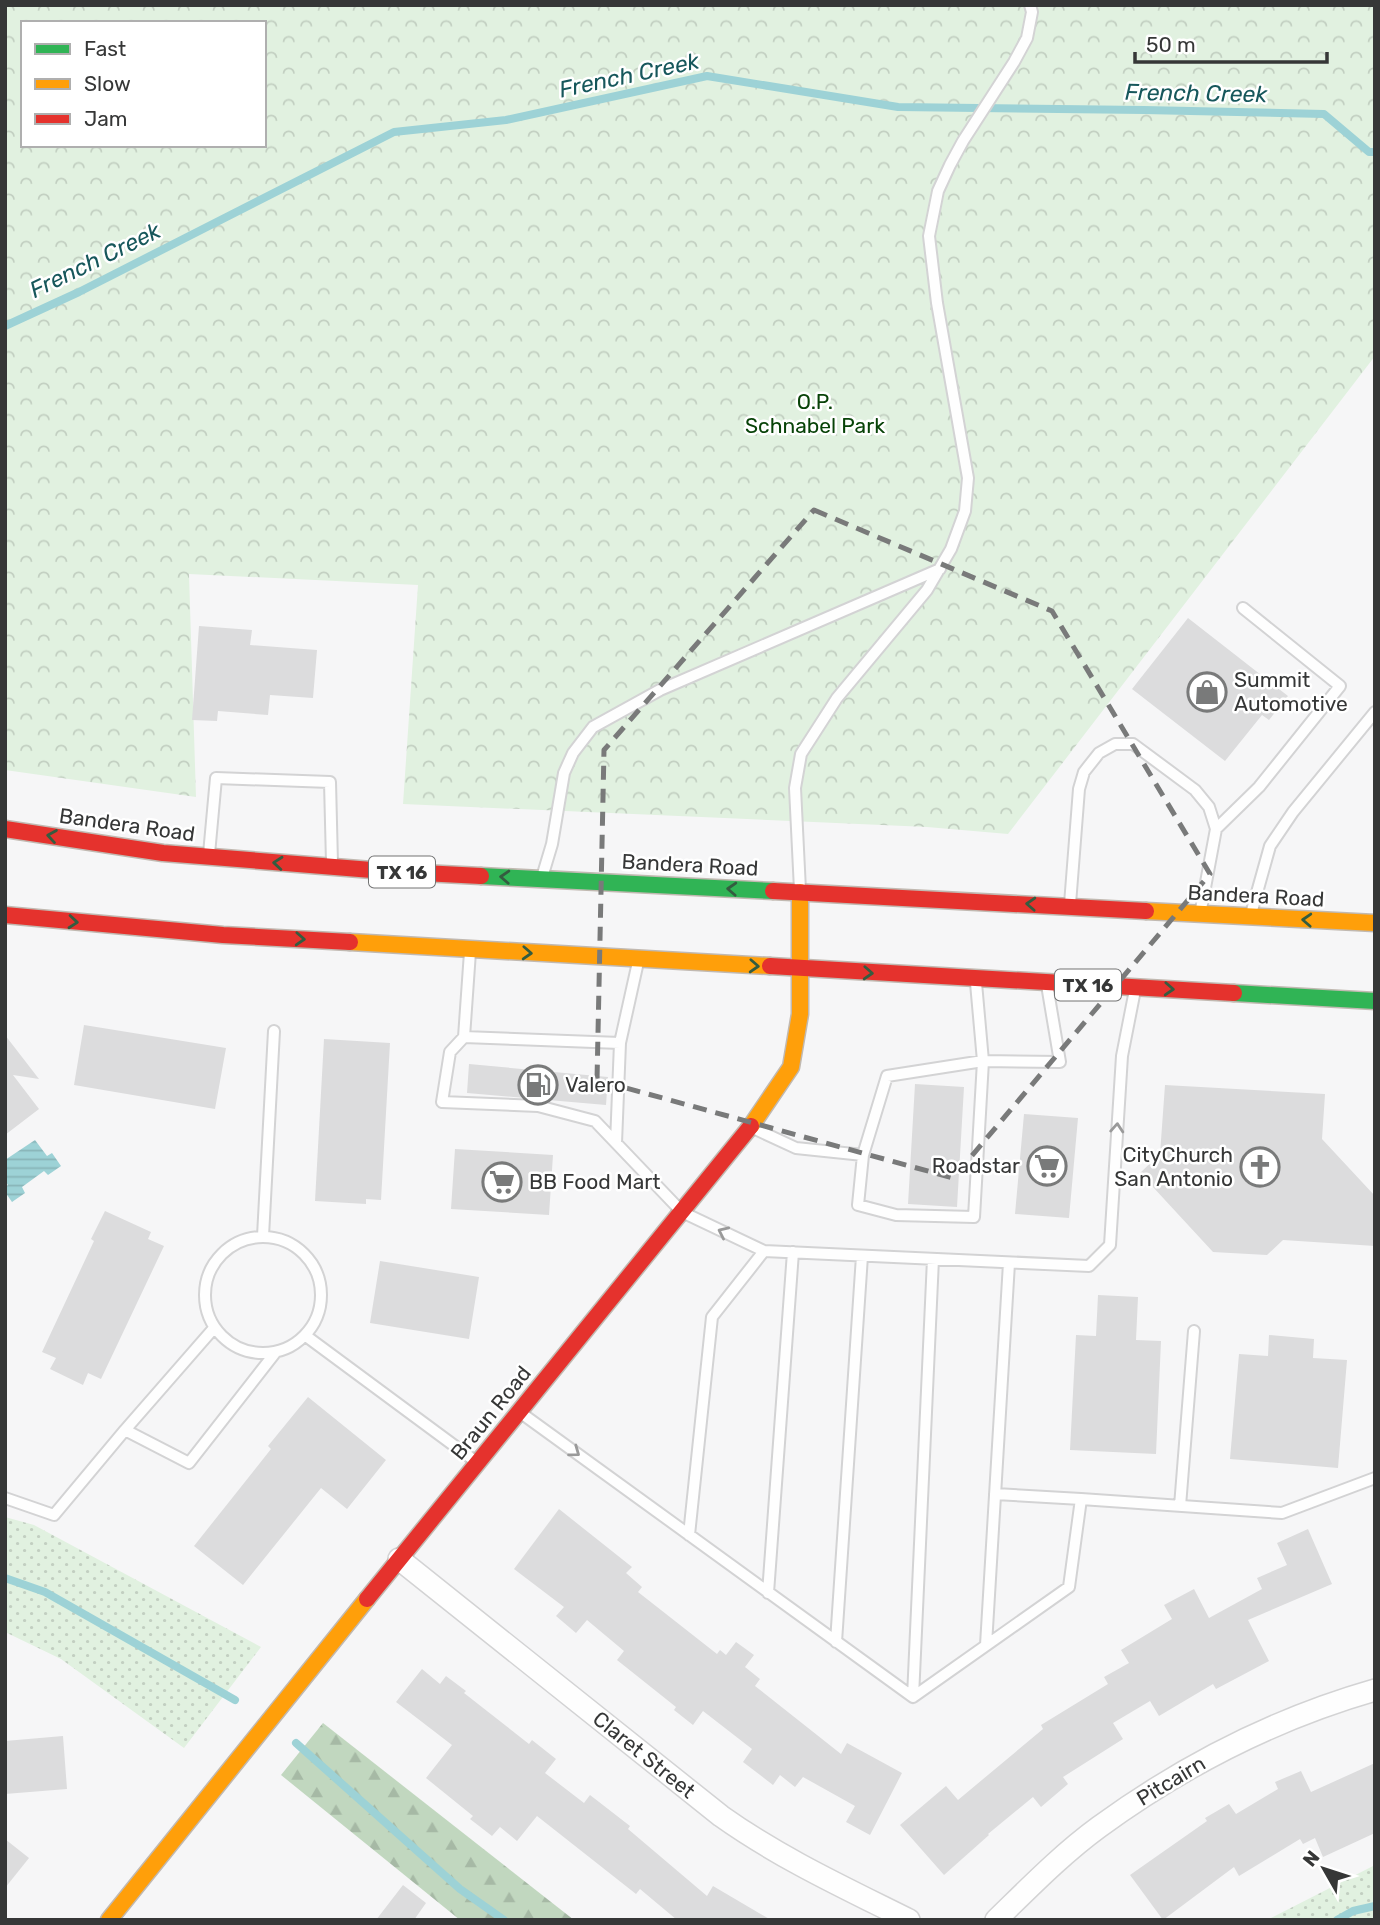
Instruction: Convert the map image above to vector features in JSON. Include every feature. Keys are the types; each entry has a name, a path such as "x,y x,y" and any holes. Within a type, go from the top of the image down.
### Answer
{"main road":[{"name":"Bandera Road","path":"5,829 163,853 332,867 1375,923"},
{"name":"Braun Road","path":"109,1920 751,1126 791,1067 800,1014 800,892"},
{"name":"TX 16","path":"5,915 223,935 1375,1001"}],"street":[{"name":"Claret Street","path":"399,1559 741,1830 789,1859 909,1920"},
{"name":"Pitcairn","path":"996,1920 1031,1885 1097,1828 1169,1779 1246,1737 1326,1704 1375,1689"}],"lane":[{"path":"800,892 795,788 802,754 838,698 927,590 951,549 965,511 968,478 937,303 929,236 938,191 963,141 1027,38 1032,12 1030,5"},
{"path":"542,879 552,844 564,773 573,753 593,727 660,690 940,569"},
{"path":"1216,829 1259,787 1340,686 1243,608"},
{"path":"1251,916 1270,846 1293,812 1375,712"},
{"path":"1070,907 1079,789 1084,772 1099,753 1115,744 1133,744 1195,790 1209,807 1216,829 1200,914"},
{"path":"209,857 216,778 330,782 332,867"},
{"path":"470,949 464,1037 450,1052 442,1102 538,1106 595,1121 682,1212 764,1251 1088,1266 1110,1245 1122,1056 1136,987"},
{"path":"616,1143 620,1043 639,959"},
{"path":"976,979 983,1061 974,1217 896,1215 858,1205 863,1155 887,1076 983,1061 1060,1062 1046,983"},
{"path":"263,1236 274,1031"},
{"path":"464,1037 620,1043"},
{"path":"751,1126 796,1148 863,1155"},
{"path":"263,1236 282,1240 299,1249 312,1263 320,1281 321,1300 316,1319 306,1335 291,1346 275,1353 258,1354 241,1350 226,1341 214,1328 206,1312 204,1294 207,1276 216,1260 229,1247 245,1239 263,1236"},
{"path":"689,1535 712,1317 764,1251"},
{"path":"768,1592 793,1252"},
{"path":"836,1642 862,1256"},
{"path":"913,1697 933,1259"},
{"path":"986,1645 1010,1263"},
{"path":"5,1498 54,1515 214,1328"},
{"path":"1181,1506 1194,1331"},
{"path":"306,1335 478,1463"},
{"path":"125,1430 189,1463 275,1353"},
{"path":"519,1412 913,1697"},
{"path":"995,1494 1282,1513 1375,1478"},
{"path":"913,1697 1069,1587 1081,1499"}],"highlighted area":[{"path":"814,510 1052,611 1210,874 953,1178 597,1080 604,750"}],"green space":[{"name":"O.P. Schnabel Park","path":"5,5 1375,5 1375,356 1008,834 927,827 403,804 418,585 189,574 196,797 5,770"},
{"path":"5,1517 34,1525 261,1647 184,1748 61,1659 5,1632"},
{"path":"323,1723 574,1920 460,1920 281,1775"},
{"path":"1375,1865 1375,1920 1267,1920"}],"water":[{"path":"35,1140 47,1156 52,1153 61,1166 48,1175 44,1171 22,1187 25,1193 12,1202 5,1192 8,1185 5,1181 5,1160"}],"building":[{"path":"1188,618 1288,696 1269,720 1262,715 1225,761 1132,689"},
{"path":"199,626 252,630 250,645 317,650 313,698 270,695 268,715 218,711 217,721 192,720"},
{"path":"84,1025 226,1048 215,1109 74,1085"},
{"path":"5,1035 39,1079 13,1075 39,1109 5,1135"},
{"path":"324,1039 390,1043 381,1200 366,1199 366,1204 315,1201"},
{"name":"Valero","path":"469,1064 608,1077 606,1105 467,1093"},
{"path":"915,1084 964,1087 957,1207 908,1204"},
{"name":"CityChurch San Antonio","path":"1165,1085 1325,1094 1322,1139 1375,1196 1375,1246 1283,1240 1267,1255 1213,1252 1140,1173 1160,1154"},
{"name":"Roadstar","path":"1024,1114 1078,1118 1069,1218 1015,1214"},
{"name":"BB Food Mart","path":"455,1149 553,1155 549,1215 451,1209"},
{"path":"105,1211 151,1232 148,1239 164,1246 101,1379 88,1373 83,1385 50,1369 56,1358 42,1352 94,1241 91,1239"},
{"path":"380,1261 479,1277 469,1339 370,1323"},
{"path":"1098,1295 1138,1297 1136,1340 1161,1341 1156,1454 1070,1450 1076,1335 1096,1336"},
{"path":"1269,1335 1314,1339 1313,1358 1347,1360 1338,1468 1230,1459 1239,1354 1268,1356"},
{"path":"308,1397 386,1460 347,1509 321,1488 243,1585 194,1546 271,1449 268,1446"},
{"path":"559,1509 632,1567 626,1573 642,1587 638,1592 717,1654 720,1650 726,1655 736,1642 754,1655 745,1667 760,1679 755,1686 841,1754 847,1743 902,1773 870,1835 846,1822 855,1806 803,1777 795,1787 780,1775 773,1785 743,1762 752,1749 703,1711 693,1725 674,1710 676,1707 617,1660 624,1651 587,1620 576,1633 556,1616 564,1607 514,1569"},
{"path":"1308,1529 1332,1584 1248,1620 1269,1661 1216,1689 1213,1684 1159,1716 1150,1701 1113,1723 1123,1739 1063,1777 1068,1784 1041,1807 1033,1797 944,1875 900,1825 946,1786 958,1800 1043,1729 1041,1725 1108,1684 1104,1677 1129,1663 1121,1650 1172,1619 1164,1605 1194,1589 1209,1618 1262,1589 1257,1578 1287,1565 1277,1543"},
{"path":"422,1669 440,1684 446,1676 529,1744 532,1740 556,1759 545,1773 584,1803 590,1795 630,1826 628,1829 707,1896 713,1886 771,1920 677,1920 640,1889 636,1894 537,1816 517,1841 500,1827 492,1836 470,1819 473,1816 426,1778 452,1745 396,1702"},
{"path":"63,1736 67,1789 5,1794 5,1741"},
{"path":"1375,1763 1375,1833 1323,1857 1315,1838 1303,1844 1300,1839 1239,1876 1234,1867 1163,1920 1130,1875 1207,1821 1205,1818 1229,1804 1236,1814 1278,1789 1275,1782 1301,1771 1311,1792"},
{"path":"5,1839 29,1858 5,1888"},
{"path":"403,1885 426,1903 414,1920 376,1920"}],"waterway":[{"name":"French Creek","path":"5,326 79,292 394,132 506,120 707,76 898,107 1324,114 1369,152 1375,152"},
{"path":"5,1578 45,1592 235,1700"},
{"path":"296,1743 460,1889 504,1920"},
{"path":"1337,1920 1353,1911 1375,1906"}],"traffic: fast":[{"path":"481,876 773,891"},
{"path":"1234,993 1375,1001"}],"traffic: slow":[{"path":"751,1126 791,1067 800,1014 800,892"},
{"path":"1146,911 1375,923"},
{"path":"350,942 770,966"},
{"path":"109,1920 367,1599"}],"traffic: jam":[{"path":"5,829 163,853 481,876"},
{"path":"773,891 1146,911"},
{"path":"5,915 223,935 350,942"},
{"path":"770,966 1234,993"},
{"path":"367,1599 751,1126"}],"place":[{"name":"Summit Automotive","path":"1207,692"},
{"name":"Valero","path":"538,1085"},
{"name":"Roadstar","path":"1047,1166"},
{"name":"CityChurch San Antonio","path":"1260,1167"},
{"name":"BB Food Mart","path":"502,1182"}]}
